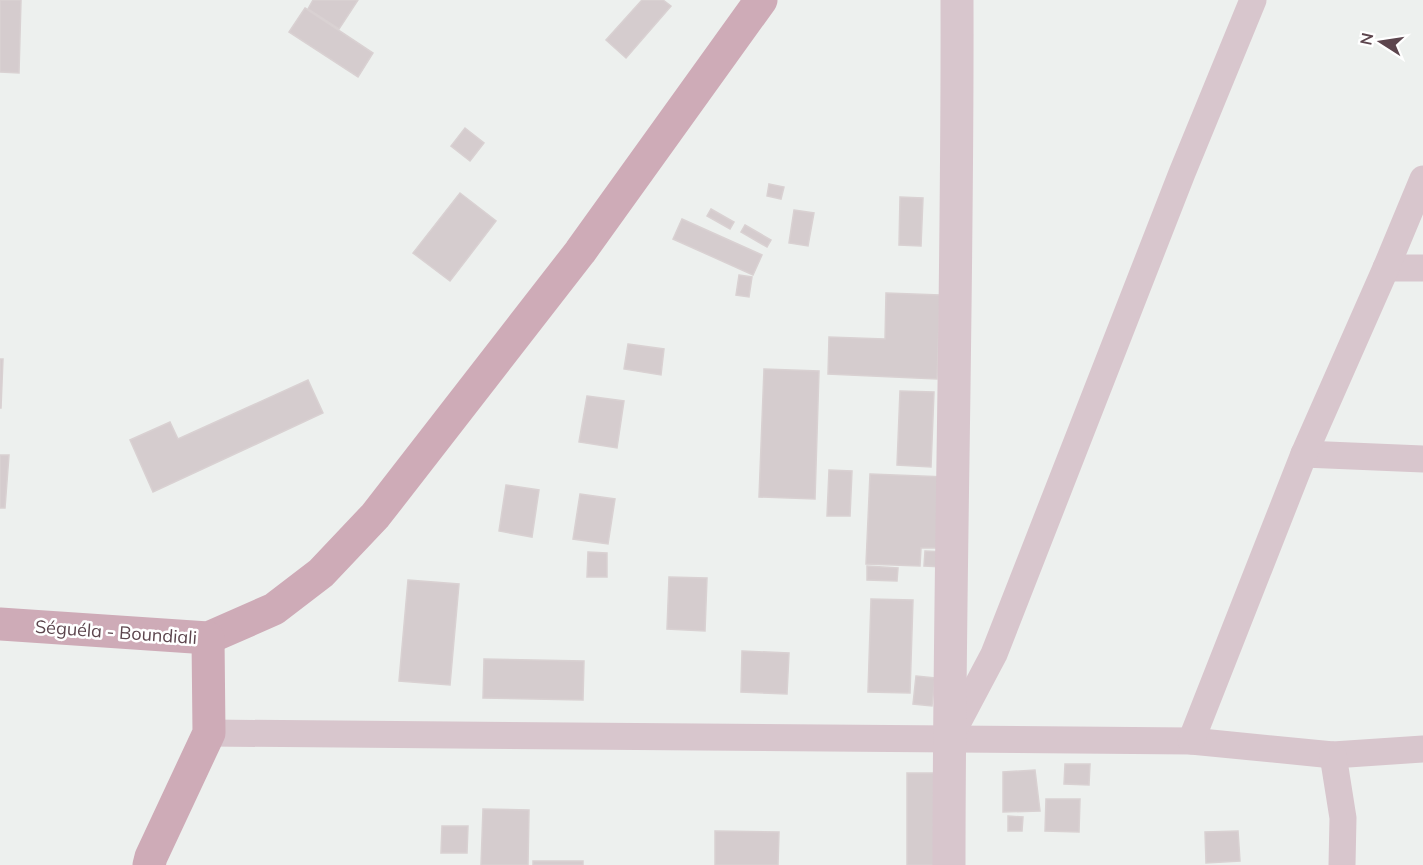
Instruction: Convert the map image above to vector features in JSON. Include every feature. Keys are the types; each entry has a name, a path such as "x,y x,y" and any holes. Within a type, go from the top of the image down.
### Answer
{"main road":[{"path":"208,638 273,609 321,573 375,516 580,252 760,0"},
{"name":"Séguéla - Boundiali","path":"0,624 208,638 209,733 149,865"}],"street":[{"path":"949,865 957,0"},
{"path":"949,739 994,654 1182,173 1253,0"},
{"path":"1191,741 1304,454 1423,179"},
{"path":"1386,268 1423,268"},
{"path":"1304,454 1423,459"},
{"path":"209,733 1191,741 1333,755 1423,749"},
{"path":"1333,755 1343,818 1342,865"}],"building":[{"path":"0,0 21,0 19,73 0,72"},
{"path":"313,0 358,0 339,29 308,9"},
{"path":"642,0 663,0 671,6 626,58 606,40"},
{"path":"305,8 373,53 358,77 289,32"},
{"path":"465,128 484,143 470,161 451,146"},
{"path":"769,184 784,187 781,199 767,196"},
{"path":"460,193 496,221 450,281 413,253"},
{"path":"900,197 923,198 921,246 899,245"},
{"path":"711,209 734,222 730,229 707,216"},
{"path":"794,210 814,213 808,246 789,243"},
{"path":"682,219 762,255 753,275 673,239"},
{"path":"745,225 771,240 767,247 741,232"},
{"path":"739,275 752,277 749,297 736,295"},
{"path":"886,293 940,295 937,379 828,374 829,337 885,339"},
{"path":"628,344 664,349 661,375 624,369"},
{"path":"0,359 3,359 1,408 0,408"},
{"path":"764,369 819,371 815,499 759,497"},
{"path":"308,380 323,413 153,492 130,440 170,422 178,439"},
{"path":"900,391 934,392 931,467 897,465"},
{"path":"587,396 624,401 617,448 579,442"},
{"path":"0,455 9,455 5,508 0,508"},
{"path":"829,470 852,471 850,516 827,516"},
{"path":"870,474 946,477 943,548 921,548 920,566 866,564"},
{"path":"506,485 539,490 532,537 499,531"},
{"path":"580,494 615,499 608,544 573,539"},
{"path":"925,551 945,552 944,567 924,566"},
{"path":"588,552 607,553 607,577 587,577"},
{"path":"867,566 898,568 897,581 867,580"},
{"path":"669,577 707,578 705,631 667,629"},
{"path":"408,580 459,584 450,685 399,681"},
{"path":"871,599 913,600 910,693 868,692"},
{"path":"742,651 789,653 787,694 741,692"},
{"path":"484,659 584,661 583,700 483,698"},
{"path":"916,676 935,678 932,706 913,704"},
{"path":"1065,764 1090,764 1089,785 1064,784"},
{"path":"1035,770 1040,811 1003,812 1003,772"},
{"path":"907,773 935,773 935,865 907,865"},
{"path":"1046,799 1080,799 1079,832 1045,831"},
{"path":"483,809 529,810 528,865 481,865"},
{"path":"1008,816 1023,817 1022,831 1008,831"},
{"path":"442,826 468,826 467,853 441,853"},
{"path":"715,831 779,832 778,865 715,865"},
{"path":"1238,831 1240,861 1206,863 1205,832"},
{"path":"533,861 583,861 583,865 533,865"}]}
